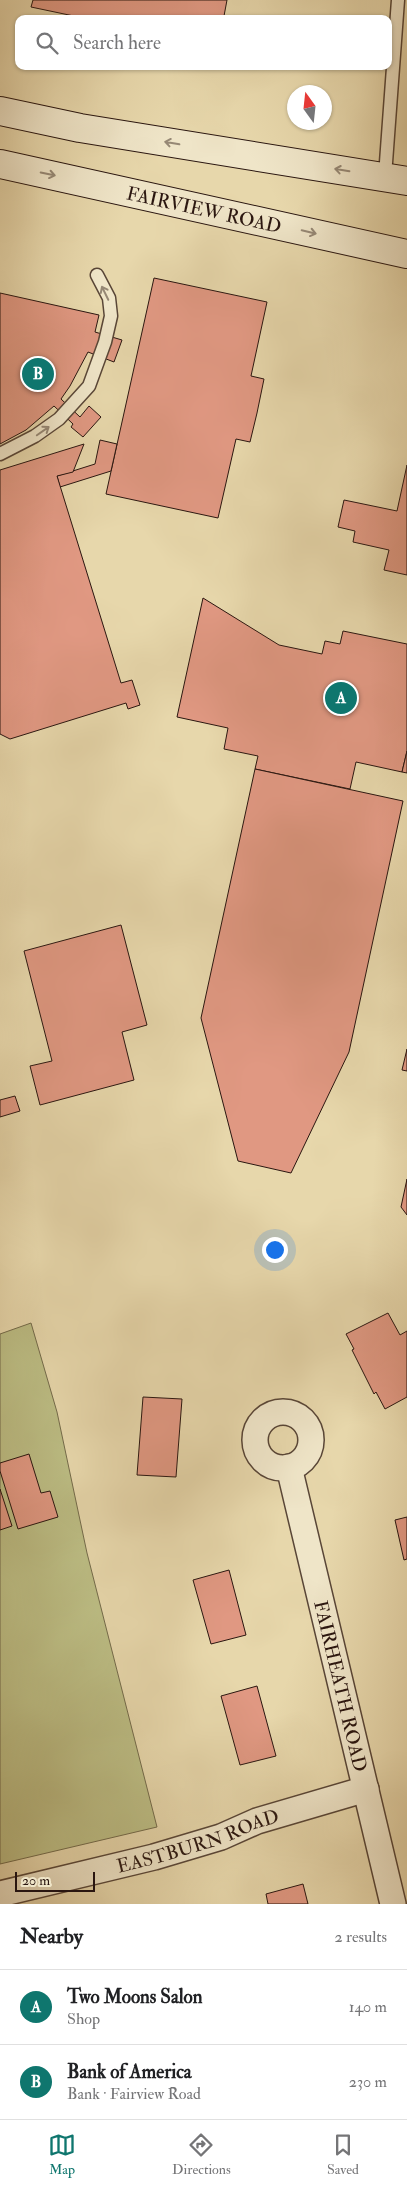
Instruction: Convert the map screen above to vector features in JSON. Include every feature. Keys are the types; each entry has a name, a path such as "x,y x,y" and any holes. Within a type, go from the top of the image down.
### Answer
{"main road":[{"path":"0,111 90,129 396,178"},
{"name":"FAIRVIEW ROAD","path":"0,164 407,254"}],"street":[{"name":"FAIRHEATH ROAD","path":"289,1467 393,1904"},
{"name":"EASTBURN ROAD","path":"0,1894 154,1857 221,1837 257,1821 366,1789"}],"lane":[{"path":"396,178 398,0"},
{"path":"0,454 29,440 59,420 89,386 105,342 111,316 108,298 97,275"}],"green space":[{"path":"31,1323 57,1412 87,1553 157,1827 0,1864 0,1334"}],"building":[{"path":"33,0 227,0 224,15 69,15 31,7"},
{"path":"154,278 267,302 251,376 264,379 257,413 250,442 236,439 218,518 106,494"},
{"path":"0,293 99,315 95,332 122,340 114,362 88,352 61,399 80,417 89,406 101,417 83,437 71,427 73,424 54,406 26,430 0,444"},
{"path":"100,440 117,444 111,471 60,487 57,476 95,464"},
{"path":"84,444 73,472 57,476 121,683 132,680 140,705 128,709 126,703 10,739 0,734 0,470"},
{"path":"407,465 407,575 384,570 389,550 353,542 355,531 338,527 344,500 397,511"},
{"path":"203,598 279,645 322,654 325,641 340,644 343,631 407,644 407,751 402,772 356,762 350,789 255,769 258,756 224,749 228,728 177,717"},
{"path":"407,751 407,773 402,772"},
{"path":"255,769 403,801 349,1052 291,1173 238,1161 201,1018"},
{"path":"121,925 147,1025 122,1032 134,1080 40,1105 30,1066 52,1061 24,951"},
{"path":"407,1049 407,1071 402,1070"},
{"path":"15,1096 20,1111 0,1117 0,1100"},
{"path":"407,1179 407,1215 401,1207"},
{"path":"388,1313 400,1335 407,1331 407,1397 385,1409 376,1392 374,1394 346,1334"},
{"path":"143,1397 182,1399 176,1477 137,1475"},
{"path":"29,1454 41,1493 50,1491 58,1517 18,1529 0,1471 0,1463"},
{"path":"0,1489 12,1526 0,1530"},
{"path":"407,1517 407,1559 404,1560 395,1520"},
{"path":"229,1570 246,1635 211,1644 193,1580"},
{"path":"257,1686 276,1756 240,1765 221,1696"},
{"path":"303,1884 308,1904 268,1904 266,1894"}],"place":[{"name":"Bank of America","path":"38,374"},
{"name":"Two Moons Salon","path":"341,698"}]}
